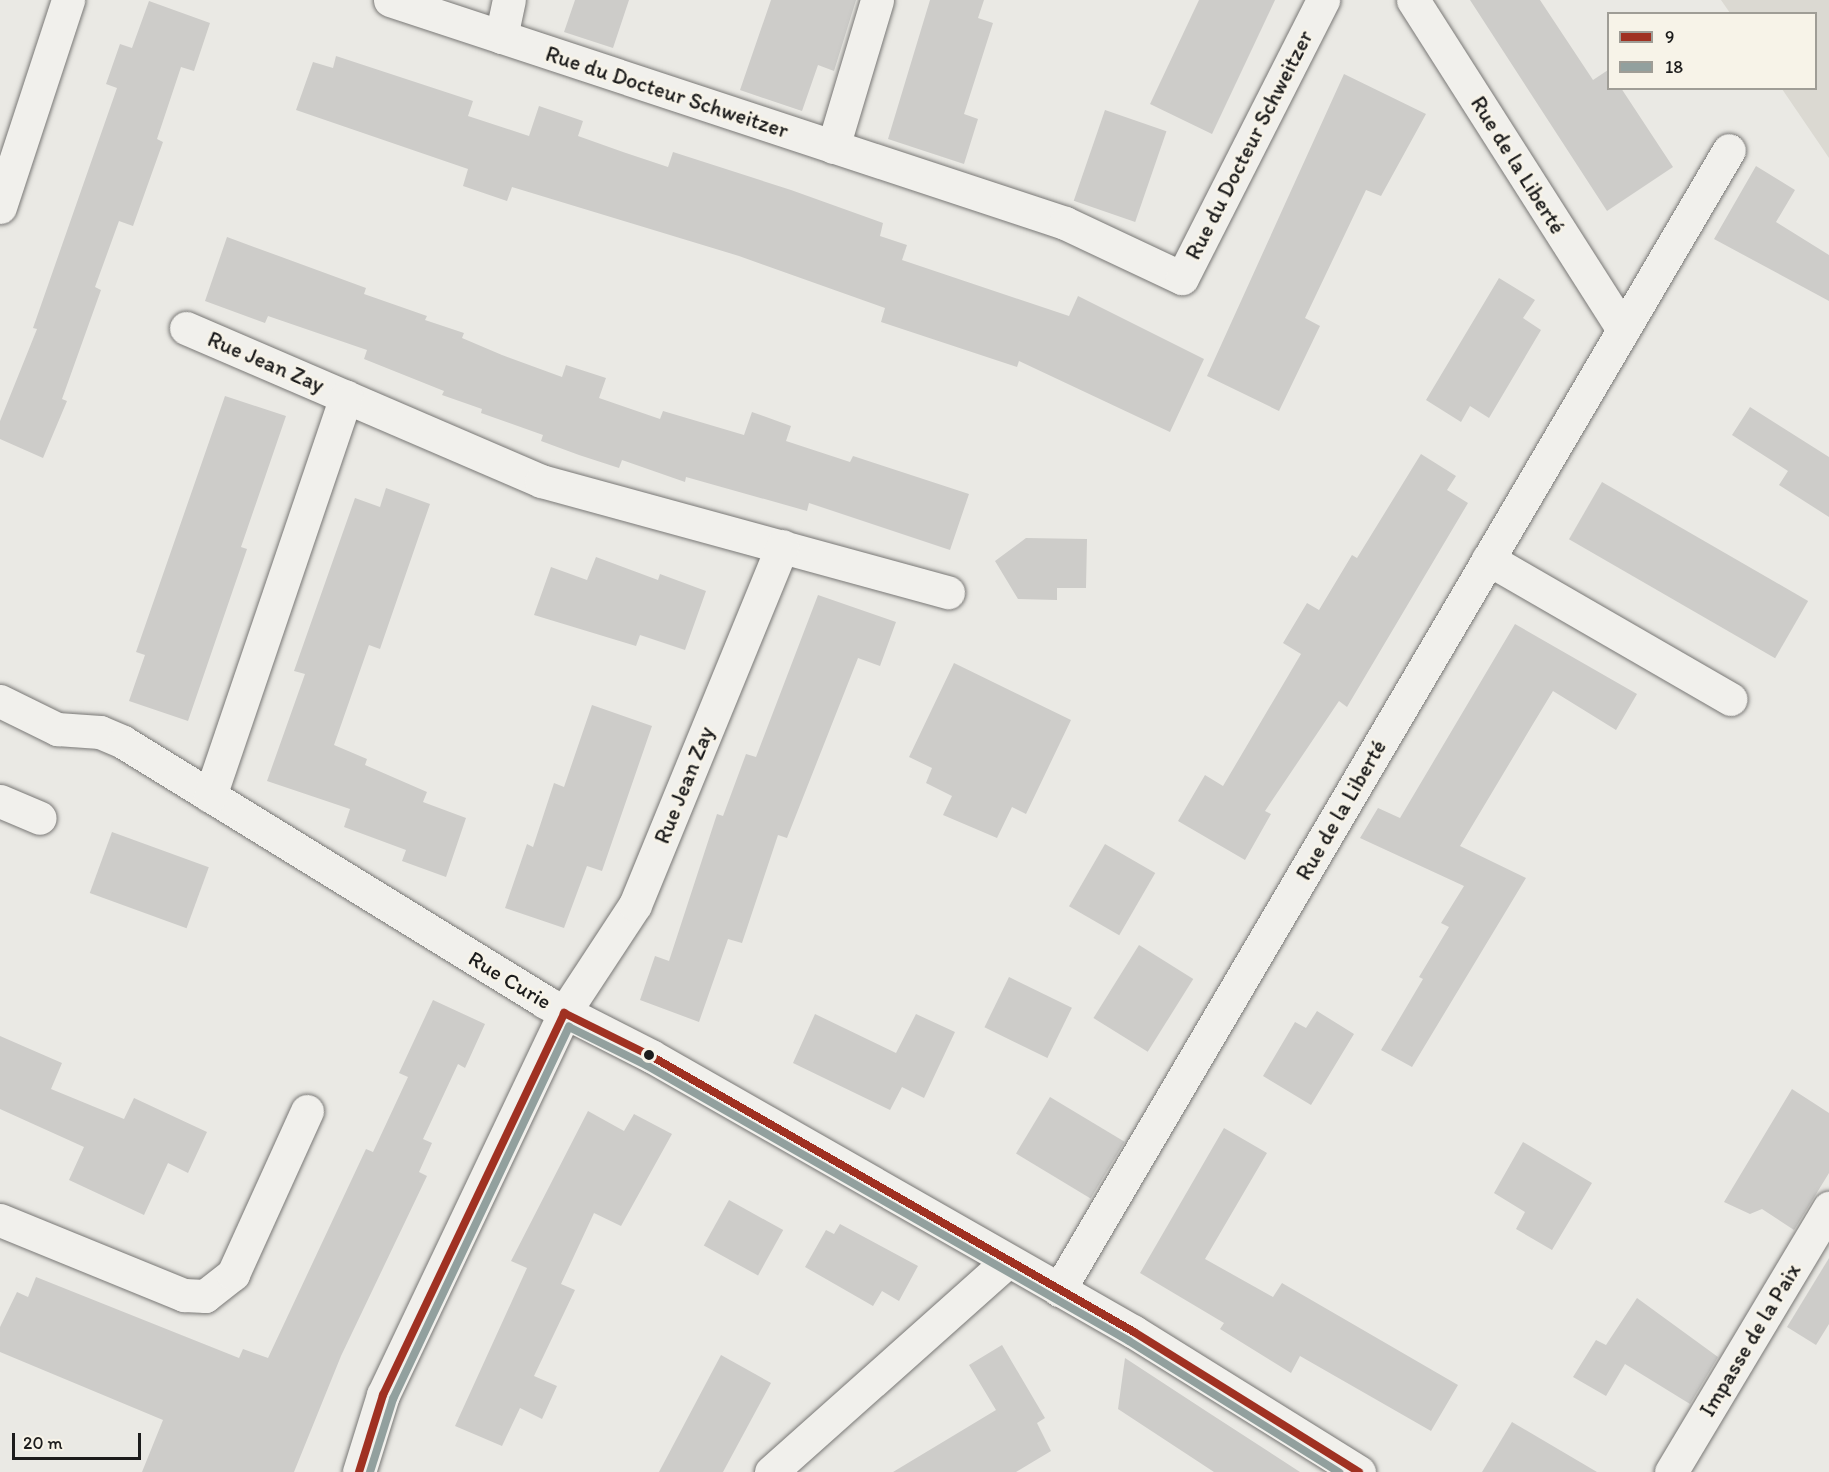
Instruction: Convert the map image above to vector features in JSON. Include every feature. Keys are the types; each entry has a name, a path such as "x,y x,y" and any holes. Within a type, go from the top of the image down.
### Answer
{"street":[{"path":"0,207 68,0"},
{"name":"Rue du Docteur Schweitzer","path":"390,0 1065,223 1182,278 1323,0"},
{"path":"501,37 509,0"},
{"path":"833,147 877,0"},
{"name":"Rue de la Liberté","path":"1413,0 1623,330"},
{"name":"Rue de la Liberté","path":"1059,1290 1729,150"},
{"name":"Rue Jean Zay","path":"186,328 541,480 948,592"},
{"name":"Rue Jean Zay","path":"210,796 346,397"},
{"name":"Rue Jean Zay","path":"359,1472 383,1395 564,1013 635,905 782,546"},
{"path":"1488,560 1730,699"},
{"name":"Rue Curie","path":"0,701 57,729 100,732 123,742 564,1013 651,1056 1059,1290 1359,1472"},
{"path":"0,801 40,818"},
{"path":"0,1220 184,1295 205,1296 233,1274 307,1111"},
{"name":"Impasse de la Paix","path":"1671,1472 1829,1208"},
{"path":"771,1472 1008,1261"}],"shaded area":[{"path":"1721,0 1829,0 1829,158 1783,90 1817,90 1817,12 1729,12"}],"building":[{"path":"575,0 629,0 613,48 564,32"},
{"path":"771,0 856,0 834,71 818,65 802,111 740,90"},
{"path":"930,0 984,0 978,18 993,23 964,114 978,119 964,164 888,139"},
{"path":"1199,0 1275,0 1212,134 1150,104"},
{"path":"1470,0 1540,0 1593,80 1607,71 1607,90 1622,90 1673,167 1607,211"},
{"path":"149,1 210,23 194,71 181,67 157,139 163,142 133,226 119,221 95,287 101,290 62,399 67,401 43,458 0,439 0,421 37,329 33,328 117,88 106,84 120,44 132,48"},
{"path":"336,56 473,101 468,116 529,136 539,106 583,121 578,136 668,167 673,152 791,190 883,223 880,236 907,245 902,260 1069,316 1078,296 1204,359 1170,432 1019,361 1017,367 881,322 885,308 739,256 512,187 507,201 463,186 468,169 296,110 313,62 333,68"},
{"path":"1344,74 1426,114 1381,196 1366,190 1305,318 1320,326 1279,411 1207,376"},
{"path":"1105,110 1166,131 1135,222 1074,201"},
{"path":"1756,166 1795,190 1776,222 1829,255 1829,301 1714,239"},
{"path":"227,237 366,288 364,294 427,316 425,320 464,333 462,338 502,355 562,377 566,365 606,378 599,398 660,419 663,411 744,435 752,412 791,426 786,441 850,462 853,456 969,494 950,550 809,503 807,511 686,477 685,482 622,460 619,468 579,455 541,441 543,435 481,413 482,409 442,395 444,391 364,359 367,350 268,316 265,323 205,301"},
{"path":"1499,278 1535,300 1523,318 1541,330 1489,418 1470,406 1461,422 1426,400"},
{"path":"225,396 286,416 241,547 247,549 188,721 129,701 145,655 136,652"},
{"path":"1750,407 1829,457 1829,517 1779,485 1788,471 1732,435"},
{"path":"1421,454 1456,476 1447,490 1468,503 1347,707 1339,701 1265,811 1271,814 1245,860 1178,821 1205,775 1223,786 1301,654 1283,643 1307,603 1319,610 1352,555 1357,558"},
{"path":"1602,482 1808,601 1775,658 1569,539"},
{"path":"386,488 430,504 380,649 369,645 334,745 367,759 365,765 427,792 423,802 466,818 446,877 402,861 406,850 344,827 350,809 267,781 305,674 294,671 355,498 380,507"},
{"path":"1026,538 1087,539 1086,588 1057,588 1057,600 1018,599 995,561"},
{"path":"596,557 658,580 660,574 706,591 685,650 640,635 636,646 534,615 551,567 587,580"},
{"path":"818,595 896,622 880,666 858,658 787,838 778,835 742,943 728,939 699,1022 640,1000 655,956 669,961 717,814 723,816 746,754 756,757"},
{"path":"1515,624 1637,694 1616,730 1553,691 1533,724 1460,846 1526,878 1412,1067 1381,1050 1423,979 1419,977 1449,927 1441,923 1464,886 1360,838 1378,808 1400,818"},
{"path":"954,663 1071,720 1026,814 1012,807 997,838 943,815 952,796 926,783 932,768 909,757"},
{"path":"592,705 652,726 602,871 587,866 564,928 505,908 527,844 533,847 554,783 564,787"},
{"path":"112,832 209,867 187,928 90,893"},
{"path":"1105,844 1155,873 1119,935 1069,906"},
{"path":"1139,945 1193,979 1148,1052 1093,1018"},
{"path":"1009,977 1072,1008 1047,1058 984,1027"},
{"path":"433,1000 485,1024 465,1068 458,1064 423,1139 432,1143 419,1172 427,1176 341,1356 294,1472 142,1472 163,1420 0,1352 0,1327 17,1292 28,1297 36,1277 239,1358 243,1349 268,1358 366,1149 373,1152 408,1077 399,1073"},
{"path":"1317,1011 1354,1034 1311,1105 1263,1076 1295,1022 1306,1028"},
{"path":"815,1014 896,1053 916,1014 955,1032 924,1098 902,1087 890,1110 793,1063"},
{"path":"0,1036 62,1063 51,1089 124,1119 134,1098 207,1132 188,1173 168,1163 144,1215 69,1180 84,1147 0,1109"},
{"path":"1792,1089 1829,1113 1829,1173 1794,1230 1762,1209 1750,1214 1724,1202"},
{"path":"1050,1097 1125,1142 1091,1198 1016,1154"},
{"path":"588,1111 624,1131 634,1114 672,1134 621,1226 594,1213 561,1284 575,1290 534,1376 557,1386 542,1419 520,1408 502,1446 455,1426 527,1268 511,1261"},
{"path":"1224,1128 1267,1153 1205,1259 1273,1297 1282,1283 1458,1385 1431,1431 1300,1356 1291,1373 1220,1329 1224,1323 1140,1273"},
{"path":"1523,1142 1592,1183 1552,1250 1516,1229 1525,1212 1494,1193"},
{"path":"729,1200 783,1230 758,1276 704,1245"},
{"path":"840,1224 918,1266 899,1301 882,1291 873,1306 805,1267 826,1230 834,1234"},
{"path":"1829,1258 1829,1324 1816,1345 1787,1327"},
{"path":"1637,1298 1718,1357 1690,1404 1625,1364 1606,1396 1573,1377 1596,1340 1606,1345"},
{"path":"1002,1345 1045,1418 1037,1423 1051,1451 1016,1472 893,1472 996,1410 969,1365"},
{"path":"721,1355 771,1383 723,1472 659,1472"},
{"path":"1125,1358 1300,1472 1214,1472 1118,1409"},
{"path":"1512,1422 1597,1472 1482,1472"}],"transit line":[{"name":"9","path":"359,1472 383,1395 564,1013 651,1056 1134,1332 1359,1472"},
{"name":"18","path":"370,1472 393,1399 569,1027 646,1065 1129,1341 1339,1472"}]}
